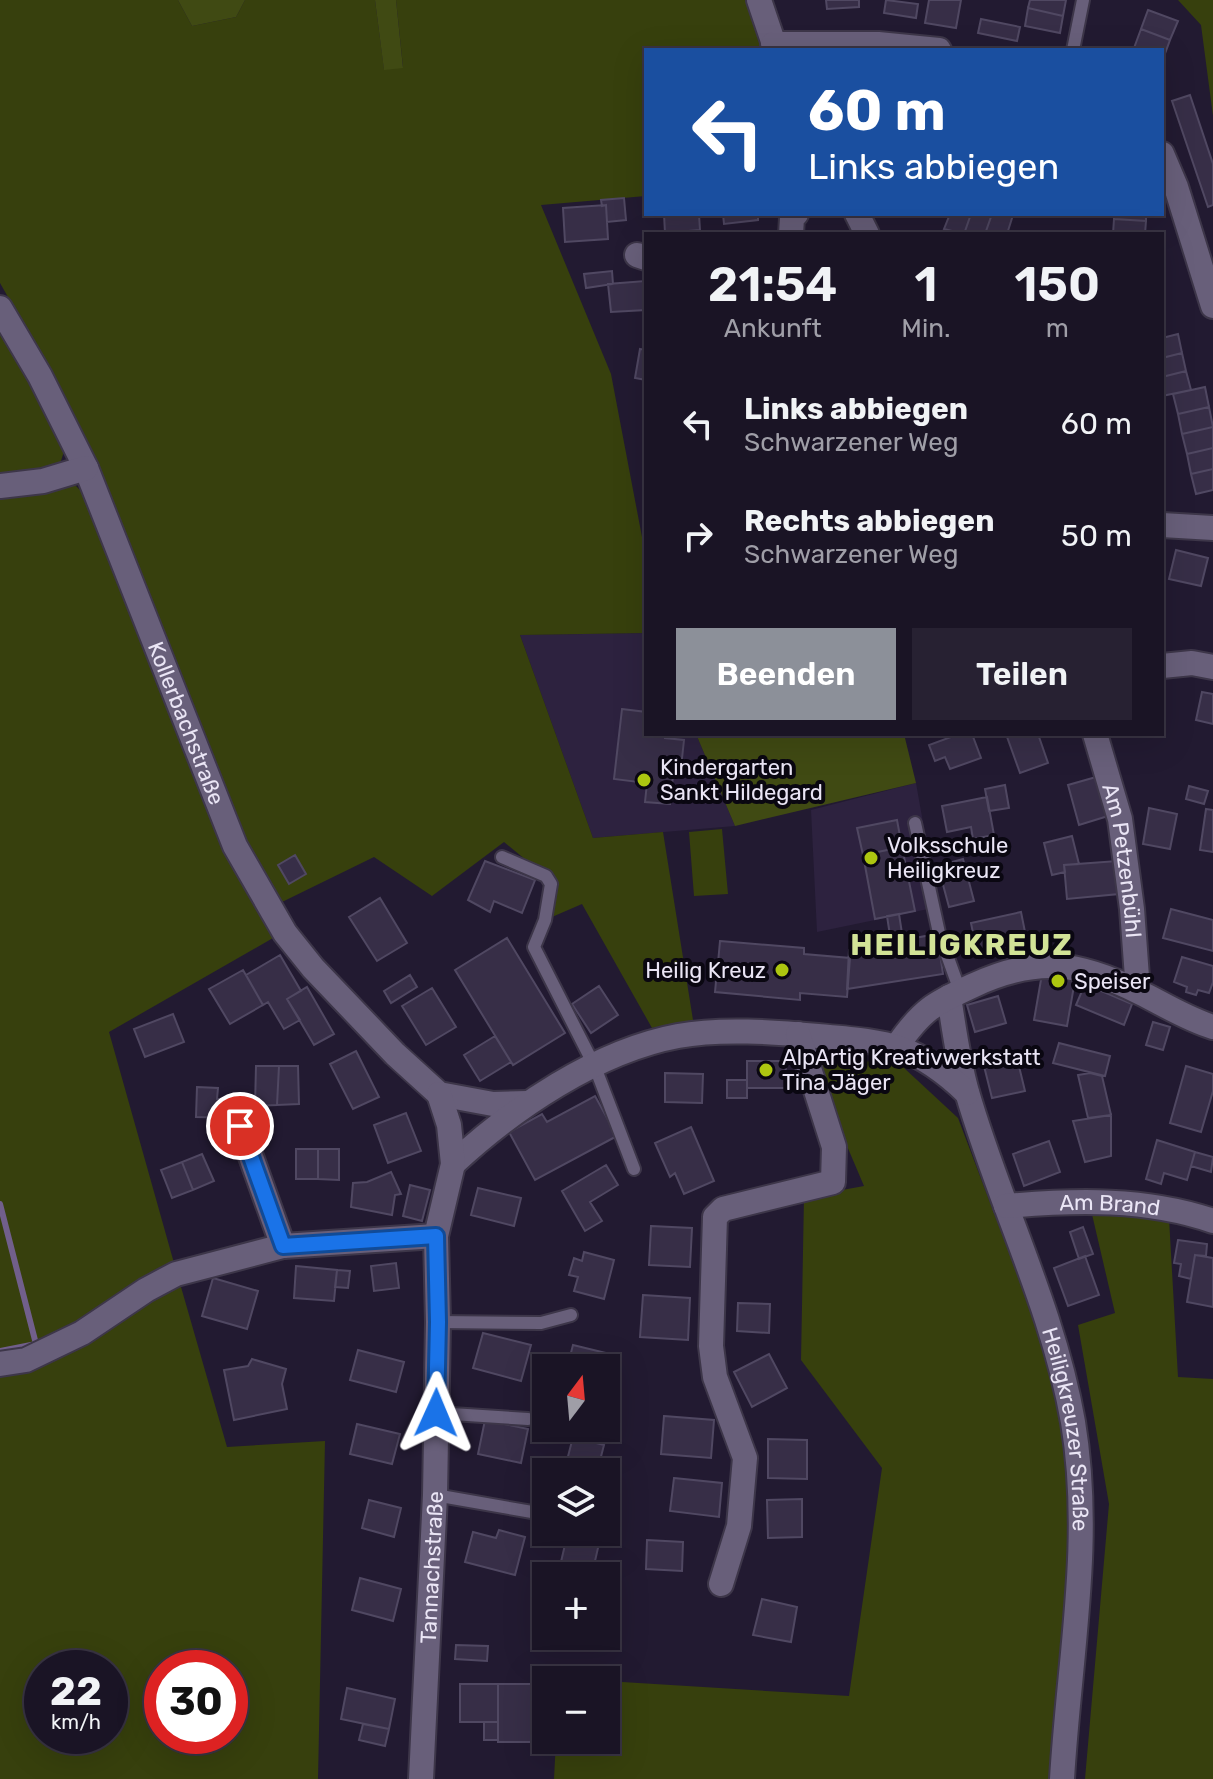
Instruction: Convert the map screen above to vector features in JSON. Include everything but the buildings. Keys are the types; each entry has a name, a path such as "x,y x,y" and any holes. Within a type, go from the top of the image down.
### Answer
{"street":[{"path":"759,0 774,47 878,44 919,48"},
{"path":"1164,159 1176,187 1213,306"},
{"name":"Kollerbachstraße","path":"0,308 40,376 86,468 235,846 285,933 313,968 395,1054 439,1094"},
{"path":"0,486 43,481 86,468"},
{"path":"1164,525 1213,528"},
{"path":"1164,666 1192,663 1213,667"},
{"name":"Am Petzenbühl","path":"1096,736 1120,819 1132,909 1138,991"},
{"path":"897,1046 925,1010 955,994 1011,971 1053,964 1074,967 1138,991 1189,1019 1213,1027"},
{"name":"Heiligkreuzer Straße","path":"955,994 967,1093 1052,1334 1073,1421 1081,1483 1083,1540 1078,1619 1066,1705 1062,1779"},
{"path":"453,1164 487,1132 527,1103 629,1049 677,1036 704,1033 798,1034 897,1046 946,1072 967,1093"},
{"path":"721,1584 739,1526 745,1458 715,1377 711,1346 715,1217 723,1209 833,1182 834,1147 798,1034"},
{"path":"439,1094 493,1104 527,1103"},
{"name":"Tannachstraße","path":"421,1779 435,1495 436,1236 453,1164 449,1125 439,1094"},
{"path":"240,1126 283,1246"},
{"name":"Am Brand","path":"1006,1206 1119,1202 1212,1216"},
{"path":"0,1364 26,1360 82,1333 176,1274 283,1246 436,1236"}],"lane":[{"path":"1073,48 1083,0"},
{"path":"915,823 955,994"},
{"path":"502,857 546,876 551,884 545,920 534,947 595,1067 634,1169"},
{"path":"438,1322 541,1323 571,1315"},
{"path":"436,1413 528,1419"},
{"path":"435,1495 532,1512"}],"shaded area":[{"name":"Kindergarten Sankt Hildegard","path":"644,633 644,736 697,736 735,826 593,838 520,635"},
{"name":"Volksschule Heiligkreuz","path":"916,783 938,907 817,932 811,810"}],"green space":[{"path":"0,0 178,0 192,26 236,17 245,0 375,0 384,69 403,67 396,0 750,0 770,48 644,48 644,196 541,205 611,374 644,547 644,633 520,635 593,838 663,832 693,1020 652,1028 582,904 545,920 555,884 504,842 432,896 374,857 280,903 243,839 50,371 0,283"},
{"path":"178,0 245,0 236,17 192,26"},
{"path":"375,0 396,0 403,68 384,70"},
{"path":"1178,0 1213,0 1213,116 1201,25"},
{"path":"0,327 66,445 60,464 32,474 0,478"},
{"path":"75,485 86,496 230,851 273,938 109,1032 174,1263 69,1331 24,1350 0,1355 0,495"},
{"path":"697,736 904,736 916,783 735,826"},
{"path":"722,829 728,894 694,896 689,832"},
{"path":"876,1061 903,1067 958,1118 1052,1366 1069,1484 1070,1541 1067,1618 1055,1705 1051,1779 554,1779 555,1754 620,1754 620,1682 849,1696 882,1468 801,1360 804,1197 864,1186 847,1146 822,1064"},
{"path":"1091,1210 1169,1218 1178,1377 1213,1379 1213,1779 1085,1779 1109,1504 1078,1325 1115,1313"},
{"path":"179,1280 227,1447 325,1441 318,1779 0,1779 0,1373 43,1366"}],"waterway":[{"path":"0,1204 36,1344 0,1351"}],"place":[{"name":"Kindergarten Sankt Hildegard","path":"644,780"},
{"name":"Volksschule Heiligkreuz","path":"871,858"},
{"name":"Heilig Kreuz","path":"782,970"},
{"name":"Speiser","path":"1058,981"},
{"name":"AlpArtig Kreativwerkstatt Tina Jäger","path":"766,1070"}],"district":[{"name":"HEILIGKREUZ","path":"962,945"}],"route":[{"path":"240,1126 283,1246 436,1236 436,1413"}]}
